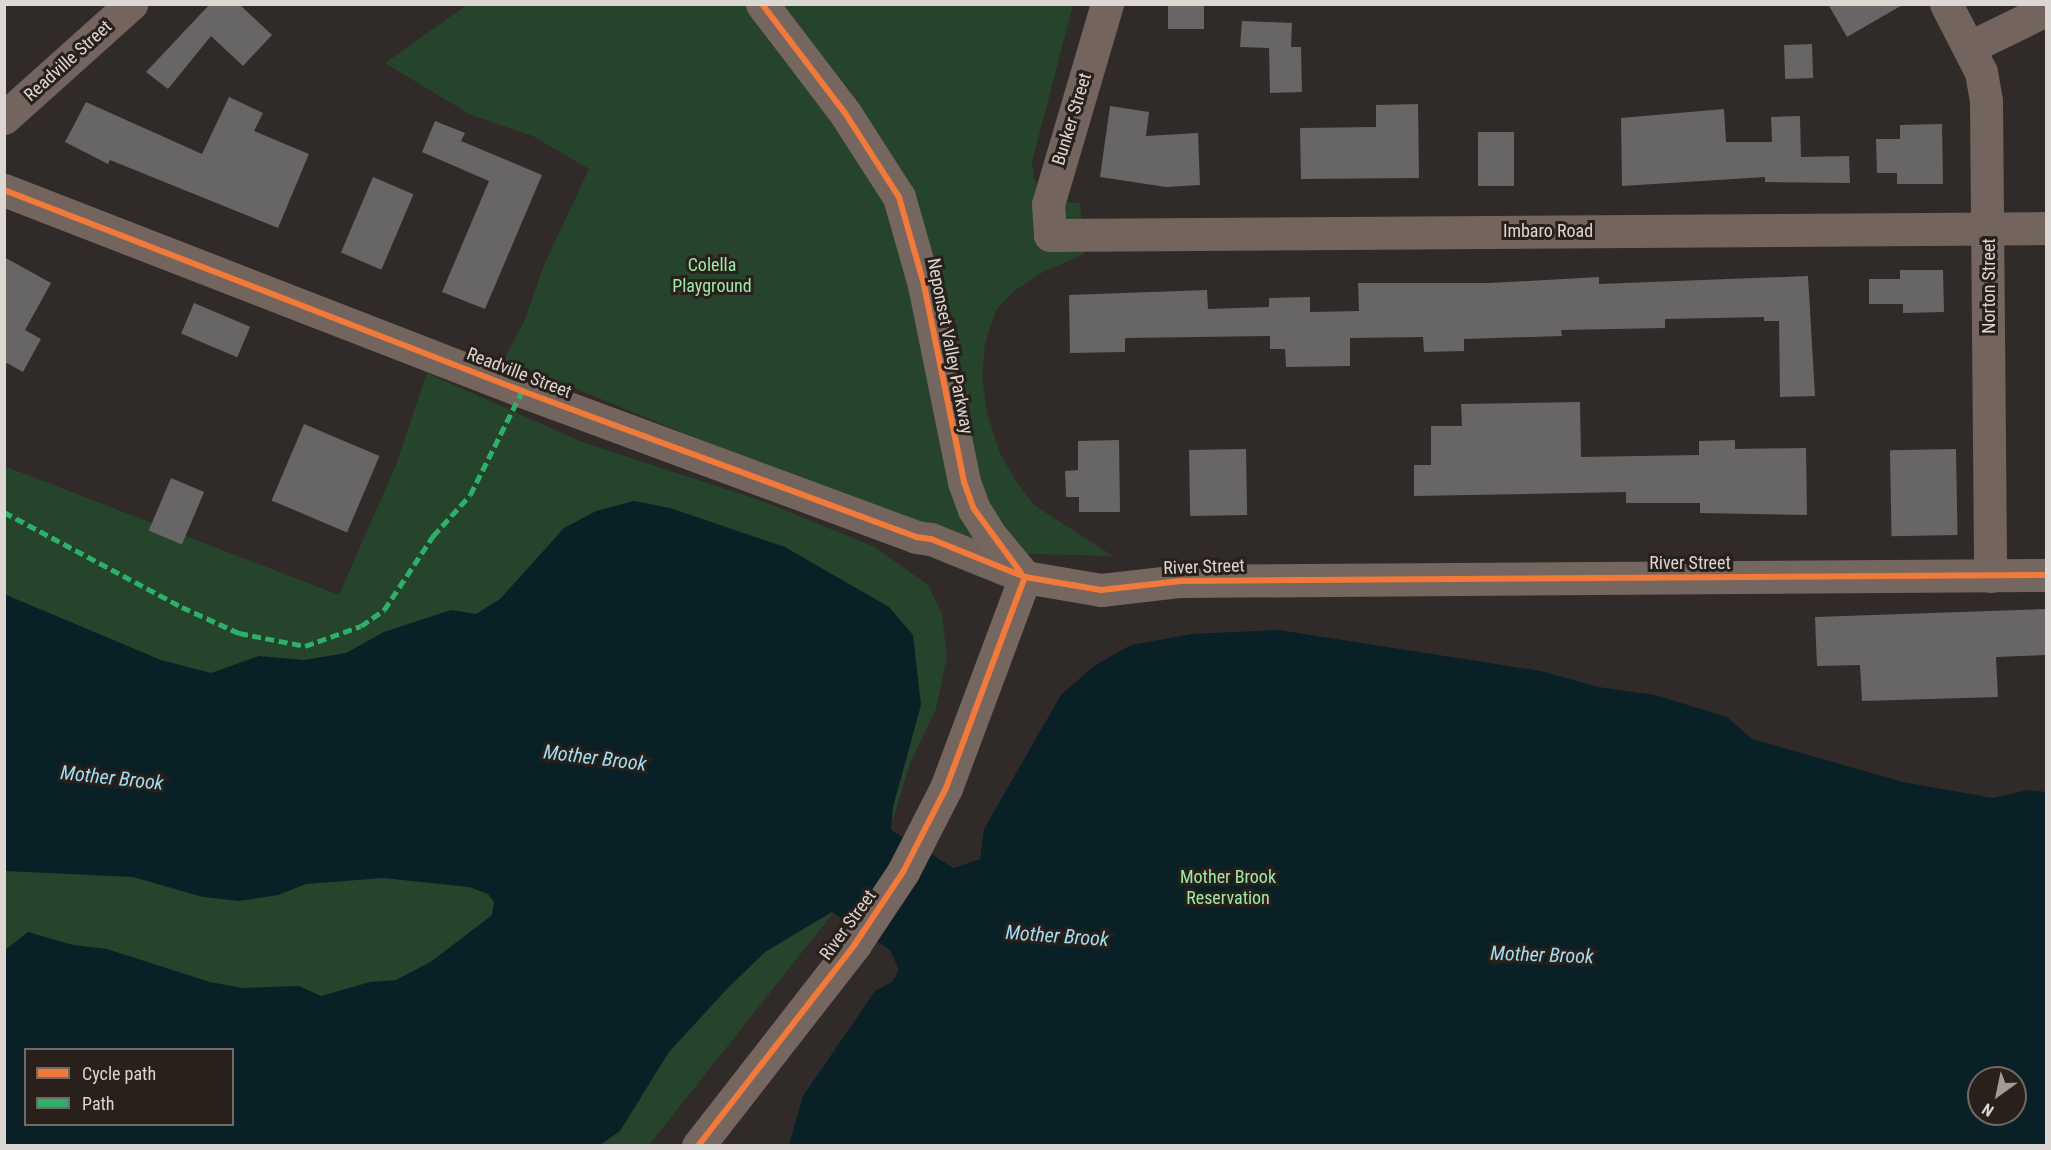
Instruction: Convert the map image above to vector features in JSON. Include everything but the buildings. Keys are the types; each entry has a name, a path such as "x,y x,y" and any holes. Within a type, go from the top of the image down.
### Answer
{"main road":[{"name":"Neponset Valley Parkway","path":"762,4 845,113 899,197 924,285 964,482 974,509 991,536 1025,577"},
{"name":"River Street","path":"698,1146 855,944 924,831 966,740 1025,577 1101,590 1180,581 2046,575"}],"street":[{"name":"Readville Street","path":"4,118 131,4"},
{"name":"Bunker Street","path":"1050,234 1048,204 1107,4"},
{"name":"Norton Street","path":"1946,4 1981,72 1986,101 1989,229 1990,576"},
{"path":"1970,47 2046,10"},
{"name":"Readville Street","path":"4,190 522,391 916,537 931,539 1025,577"},
{"name":"Imbaro Road","path":"1050,234 2046,228"}],"green space":[{"name":"Colella Playground","path":"467,5 1073,5 1032,162 1034,179 1043,192 1060,202 1080,203 1084,254 1043,272 1014,291 996,310 985,343 982,376 987,413 1000,453 1015,480 1034,505 1113,556 1002,553 735,454 504,359 524,322 544,265 589,169 533,136 471,115 385,63"},
{"path":"427,373 582,442 762,501 875,547 928,585 942,614 947,657 936,709 910,763 893,820 868,869 649,1145 5,1145 4,466 339,595 396,465"}],"water":[{"name":"Mother Brook","path":"634,501 670,508 785,547 889,607 913,635 921,705 893,807 891,830 954,868 980,859 984,829 1061,695 1094,666 1131,645 1192,634 1279,630 1541,671 1598,687 1655,695 1727,717 1752,739 1903,782 1993,798 2028,790 2046,792 2046,1145 789,1145 803,1096 875,991 892,982 899,970 890,950 832,912 765,952 726,990 669,1052 620,1131 600,1145 5,1145 5,950 28,932 73,945 107,949 210,982 242,988 299,986 321,996 370,982 396,980 432,961 492,915 494,902 488,894 469,887 383,878 306,884 278,895 239,901 203,897 133,877 5,871 4,594 161,660 211,673 259,656 304,660 346,653 384,632 451,610 476,614 500,599 564,528 596,511"}],"marked path":[{"path":"4,512 182,607 239,633 305,646 361,626 384,610 433,536 470,495 522,391"}],"cycle path":[{"path":"762,4 845,113 899,197 924,285 964,482 974,509 1021,573"},
{"path":"4,190 522,391 916,537 931,539 1025,577 1101,590 1180,581 2046,575"},
{"path":"698,1146 855,944 903,872 946,788 1025,577"}],"park label":[{"name":"Mother Brook Reservation","path":"1228,888"}]}
